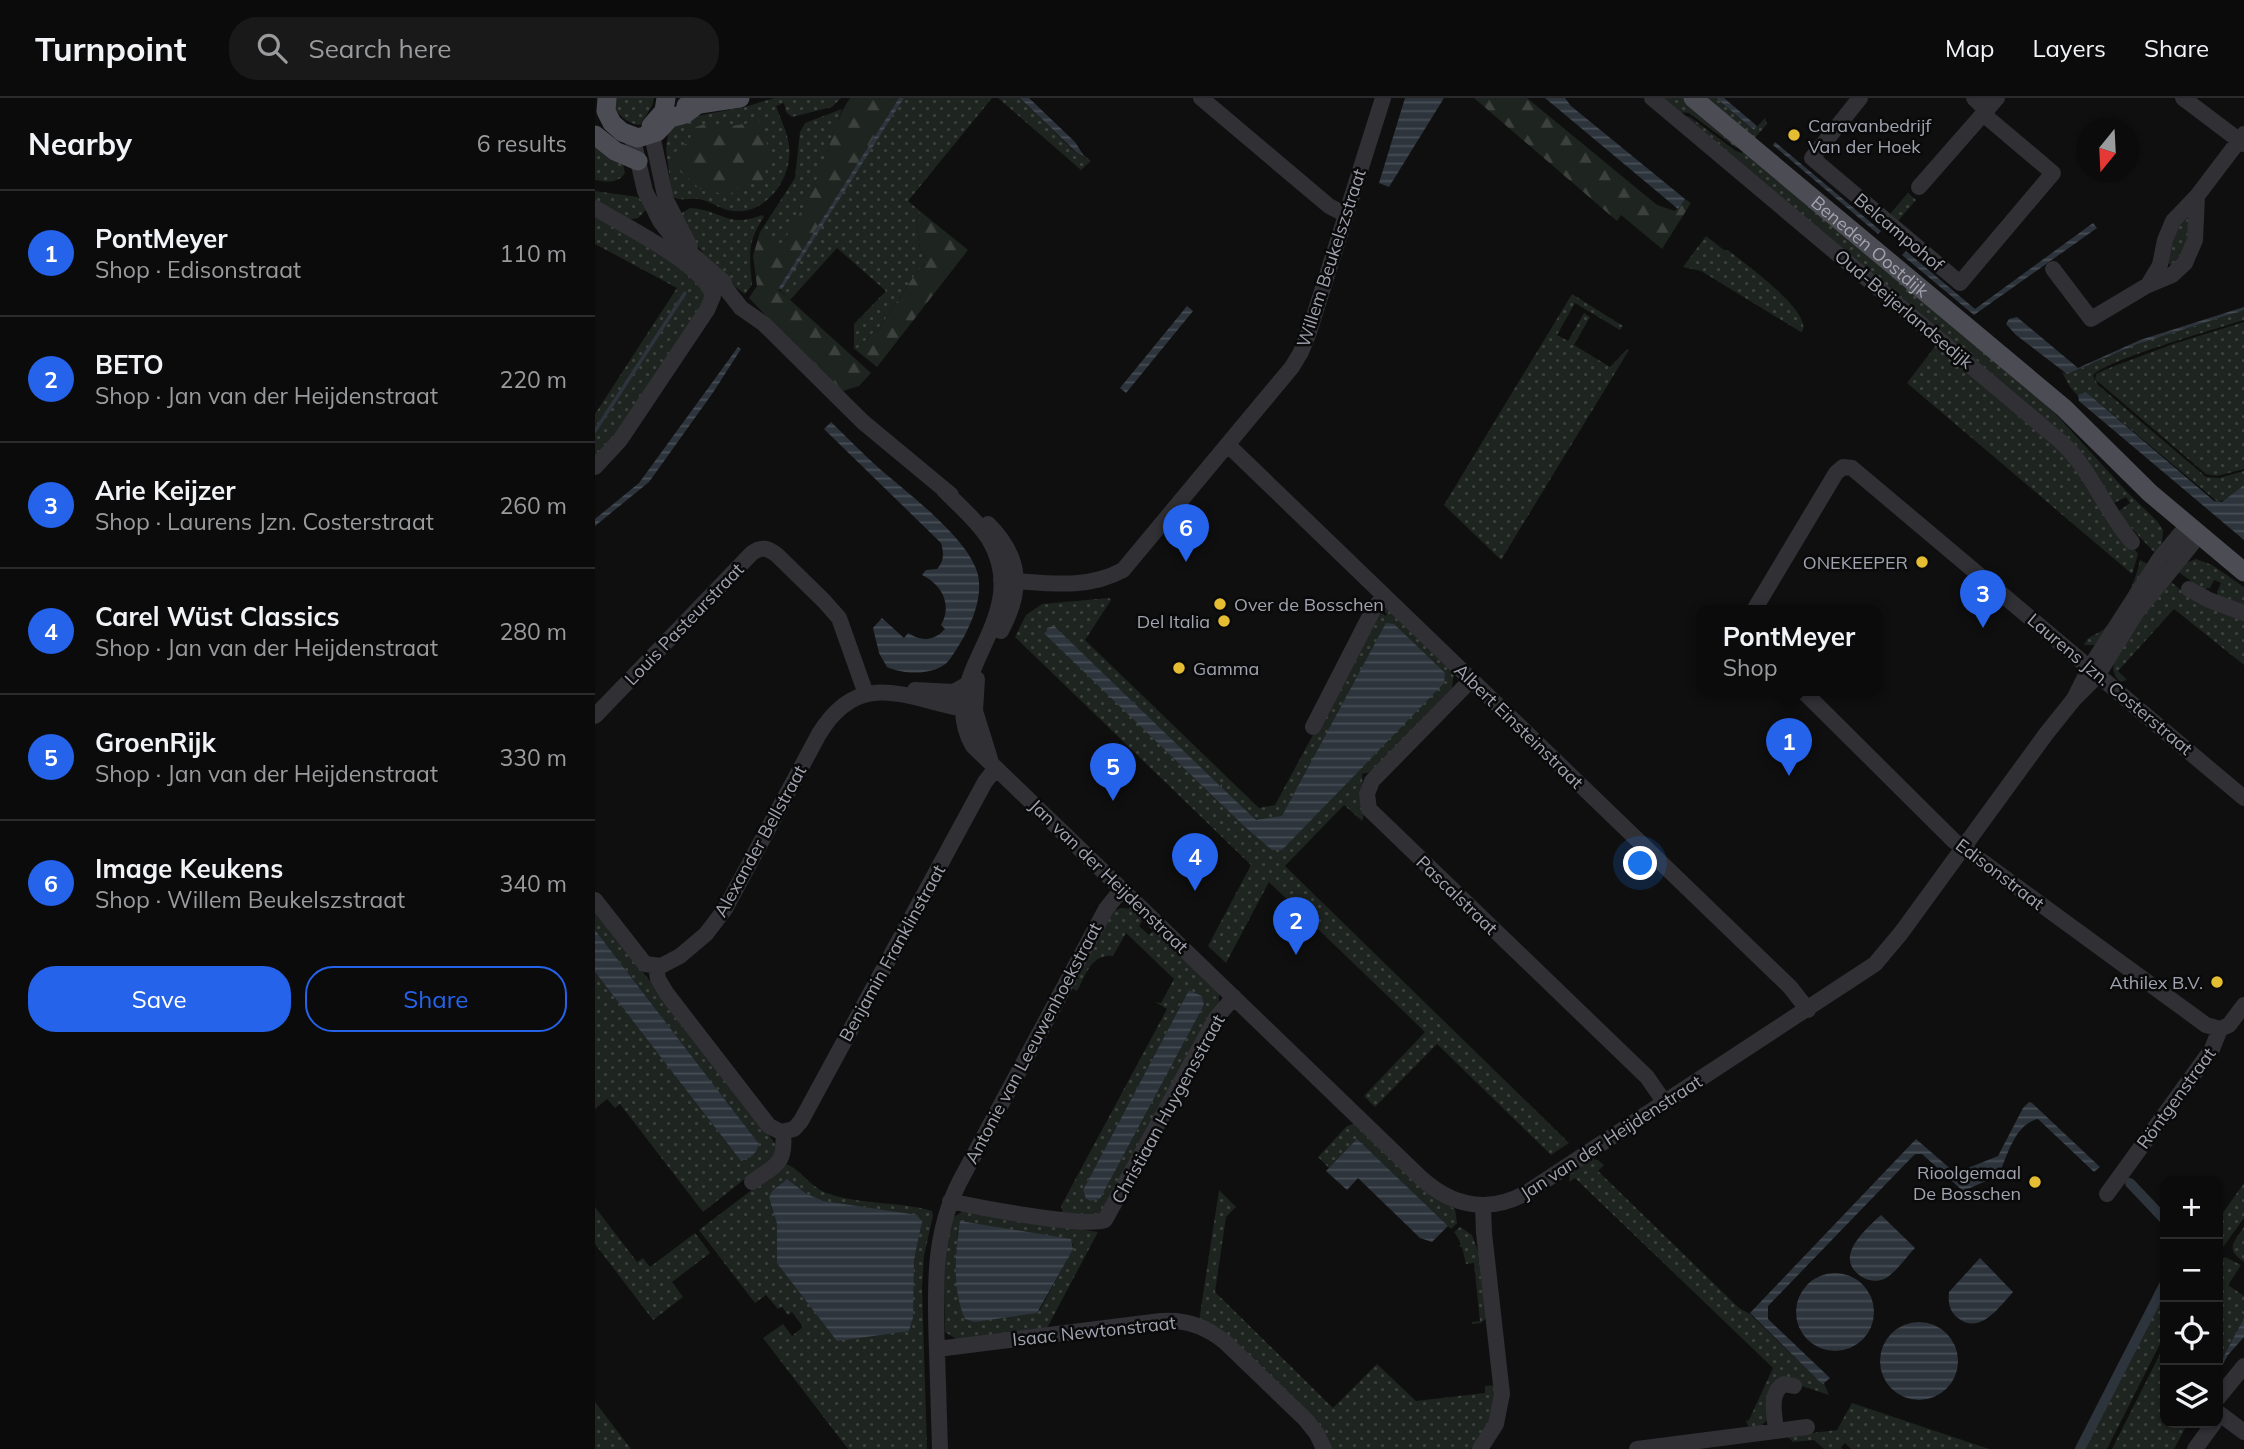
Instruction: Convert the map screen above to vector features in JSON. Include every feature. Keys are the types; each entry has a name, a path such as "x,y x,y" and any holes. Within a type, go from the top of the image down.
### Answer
{"main road":[{"path":"603,113 616,116 630,127 685,114 698,104 740,98"},
{"name":"Beneden Oostdijk","path":"1693,98 2087,429 2189,536 2244,586"},
{"path":"595,135 615,151 638,161"},
{"name":"Beneden Oostdijk","path":"2189,536 2244,572"}],"street":[{"path":"1201,98 1329,206 1346,215"},
{"name":"Willem Beukelszstraat","path":"1009,580 1076,584 1098,581 1120,572 1299,357 1383,98"},
{"name":"Oud-Beijerlandsedijk","path":"1652,98 2060,441 2083,465 2131,542"},
{"name":"Belcampohof","path":"1860,98 1812,158 1960,283 2053,173 1989,119 1981,104 1974,98"},
{"path":"1919,187 1997,98"},
{"path":"2148,285 2161,262 2171,225 2242,139 2183,98"},
{"path":"654,122 634,144 645,191 662,211 673,239 717,278 745,298 764,324 858,418 980,517 1003,540 1013,562 1009,580"},
{"path":"654,122 662,211"},
{"path":"2053,269 2091,319 2148,285 2178,271 2188,259 2194,245 2197,196"},
{"path":"595,208 669,251 709,288 713,299 628,429 595,467"},
{"path":"636,232 643,223 662,211"},
{"path":"2161,262 2169,269 2178,271"},
{"name":"Albert Einsteinstraat","path":"1228,444 1790,987 1808,1010"},
{"name":"Laurens Jzn. Costerstraat","path":"1757,605 1836,473 1845,467 1855,469 2244,798"},
{"name":"Jan van der Heijdenstraat","path":"1009,580 1013,603 968,697 965,727 971,742 1432,1187 1458,1202 1483,1206 1508,1201 1526,1193 1867,971 1883,956 2095,670 2153,568 2189,536"},
{"name":"Louis Pasteurstraat","path":"595,716 752,553 761,548 774,553 834,612 845,632 866,694"},
{"path":"2189,589 2244,613"},
{"path":"1313,727 1373,610 1384,596"},
{"name":"Pascalstraat","path":"1471,680 1372,781 1366,797 1369,809 1647,1077 1665,1102"},
{"name":"Alexander Bellstraat","path":"656,967 667,965 680,956 715,923 728,904 821,731 837,711 866,694 880,692 968,697"},
{"name":"Alexander Bellstraat","path":"899,692 954,692 968,697"},
{"name":"Edisonstraat","path":"1808,696 1963,848 2206,1025 2220,1029"},
{"name":"Benjamin Franklinstraat","path":"783,1132 794,1129 801,1121 993,764"},
{"name":"Antonie van Leeuwenhoekstraat","path":"940,1449 935,1270 950,1201 1106,909 1122,889"},
{"path":"595,900 642,960 647,965 656,967 664,990 769,1126 783,1132 782,1159 752,1182"},
{"name":"Christiaan Huygensstraat","path":"950,1201 1074,1220 1103,1221 1109,1215 1216,1018 1234,997"},
{"name":"Röntgenstraat","path":"2107,1194 2212,1049 2220,1029 2229,1026 2244,1005"},
{"path":"1483,1206 1502,1394 1496,1424 1483,1448"},
{"name":"Isaac Newtonstraat","path":"937,1349 1161,1321 1189,1323 1211,1332 1225,1342 1306,1420 1324,1449"},
{"path":"2223,1403 2244,1366"},
{"path":"1776,1431 1773,1405 1776,1391 1784,1384 1794,1386"},
{"path":"2223,1417 2244,1432"},
{"path":"1637,1449 1807,1427"},
{"path":"2195,1449 2208,1428"}],"green space":[{"path":"612,98 654,98 640,125 627,121 620,115 611,104"},
{"path":"774,98 841,98 832,107 792,117 786,112 784,103 776,106 787,136 789,158 782,182 766,201 745,211 733,211 699,199 672,196 666,149 669,127 685,118 745,107"},
{"path":"850,98 899,98 778,289 871,373 859,386 843,391 835,387 749,298 757,286 753,256 760,232 780,247 812,189"},
{"path":"904,98 992,98 908,201 921,212 916,219 920,250 928,261 916,273 882,324 856,350 854,324 886,291 837,248 790,300 780,290"},
{"path":"998,98 1020,98 1075,152 1091,161 1081,170"},
{"path":"1474,98 1527,98 1657,205 1675,211 1685,199 1691,203 1662,249 1621,215 1617,221"},
{"path":"1661,98 1684,98 1741,148 1735,147 1689,113 1677,112"},
{"path":"1702,98 1716,98 1754,130 1765,118 1767,124 1754,139"},
{"path":"842,109 822,168 806,203 780,248 760,232 795,178 800,132 805,123"},
{"path":"1681,115 1690,117 1736,151 1742,153 1745,149 2055,413 2157,521 2163,530 2162,542 2156,554 2120,516 2119,511 2130,503 2126,497 2114,503 2092,469"},
{"path":"762,121 770,157 762,182 743,185 729,195 700,189 674,166 672,153 684,146 696,127 705,124 720,128"},
{"path":"595,140 623,163 625,173 619,179 607,182 595,180"},
{"path":"595,191 638,197 644,201 647,209 638,218 627,220 595,203"},
{"path":"1908,193 1916,200 1898,221 1890,214"},
{"path":"690,208 740,220 762,215 764,217 752,242 752,285 745,294 715,268 693,238 680,214"},
{"path":"2188,208 2185,246 2172,266 2167,262 2172,239"},
{"path":"921,212 968,250 877,367 856,350 882,324 916,273 928,261 920,250 916,219"},
{"path":"595,213 673,260 705,292 705,298 674,353 595,461 595,414 677,288 595,244"},
{"path":"1706,236 1774,287 1796,311 1802,321 1803,330 1801,332 1701,271 1683,267"},
{"path":"1572,294 1623,326 1620,330 1575,303 1557,335 1568,341 1584,313 1590,317 1574,345 1610,367 1629,350 1501,560 1444,505"},
{"path":"2244,310 2244,320 2138,354 2093,376 2098,385 2206,477 2219,478 2244,471 2244,485 2225,500 2218,502 2086,392 2078,396 2062,372 2067,374 2138,344"},
{"path":"2244,322 2244,469 2217,476 2206,474 2095,379 2096,374 2104,370 2173,344"},
{"path":"1937,344 2064,453 2138,554 2132,574 1907,383"},
{"path":"2196,559 2212,565 2244,587 2244,608 2218,598 2217,592 2221,583 2214,580 2210,588 2203,589 2175,570"},
{"path":"2140,560 2150,565 2097,645 2084,645 2088,639 2102,631 2117,614 2131,587"},
{"path":"2167,579 2189,596 2244,619 2244,665 2174,609 2118,671 2127,680 2120,682 2113,667 2118,650"},
{"path":"1109,598 1111,600 1085,640 1259,808 1275,805 1380,611 1385,616 1387,614 1382,610 1387,608 1426,643 1428,650 1433,649 1454,672 1452,688 1373,771 1362,774 1362,821 1344,805 1285,866 1569,1143 1551,1155 1437,1044 1375,1107 1364,1096 1425,1032 1269,882 1226,963 1208,946 1251,865 1015,637 1026,615 1042,604"},
{"path":"1121,908 1133,909 1144,918 1139,926 1149,935 1155,929 1219,993 1219,1002 1101,1215 1063,1213 1061,1206 1167,1009 1155,1002 1161,1003 1174,979 1126,933 1113,956 1099,958 1094,962 1077,991 1070,987 1113,911","holes":["1189,990 1202,996 1204,1005 1100,1199 1086,1199 1083,1190"]},
{"path":"595,910 778,1147 779,1152 703,1212 620,1104 615,1108 607,1099 595,1109 595,972 741,1161 759,1144 595,930"},
{"path":"1354,1124 1433,1196 1455,1209 1457,1223 1451,1229 1358,1140 1329,1168 1318,1157 1347,1126"},
{"path":"1592,1159 1604,1165 1598,1171 1739,1308 1750,1314 1824,1383 1829,1395 1787,1381 1772,1385 1767,1395 1768,1419 1761,1426 1748,1426 1746,1421 1749,1420 1773,1368 1575,1178 1569,1182 1570,1172"},
{"path":"786,1164 823,1192 855,1200 932,1211 924,1256 922,1288 927,1449 848,1449 763,1338 783,1324 792,1336 803,1327 792,1312 788,1315 782,1307 778,1309 766,1295 755,1303 699,1230","holes":["787,1179 807,1194 824,1201 917,1216 912,1289 913,1318 909,1331 778,1263 777,1224 769,1199 772,1191"]},
{"path":"2244,1183 2244,1218 2223,1247 2223,1213"},
{"path":"1219,1190 1236,1207 1226,1217 1215,1292 1333,1408 1377,1364 1416,1401 1485,1393 1485,1386 1496,1385 1489,1420 1483,1434 1471,1449 1329,1449 1199,1321"},
{"path":"595,1207 637,1262 643,1258 650,1267 695,1233 710,1253 672,1282 683,1297 653,1320 595,1244"},
{"path":"963,1211 1098,1232 1047,1328 958,1340 945,1332 943,1260 953,1218","holes":["958,1229 1073,1244 1040,1310 961,1308 956,1263"]},
{"path":"1460,1227 1472,1235 1481,1259 1488,1317 1481,1323 1472,1324 1480,1321 1474,1263 1466,1264 1462,1247 1459,1247 1461,1243 1454,1232"},
{"path":"2244,1227 2244,1262 2234,1253 2233,1246"},
{"path":"2223,1258 2241,1265 2228,1285 2244,1296 2244,1318 2223,1358 2223,1302"},
{"path":"2160,1301 2160,1344 2107,1449 2083,1449"},
{"path":"2160,1354 2160,1428 2185,1428 2174,1449 2112,1449"},
{"path":"595,1402 631,1449 595,1449"},
{"path":"1852,1403 1989,1449 1851,1449 1845,1443 1842,1449 1824,1449 1814,1440 1793,1442 1787,1436 1837,1430"}],"shaded area":[{"path":"899,98 904,98 782,289 778,289"},
{"path":"1020,98 1029,98 1075,142 1084,156 1076,152"},
{"path":"1405,98 1444,98 1389,187 1379,183"},
{"path":"1545,98 1565,98 1571,106 1685,199 1678,209"},
{"path":"1716,98 1724,98 1757,126 1754,130"},
{"path":"1775,142 1881,231 1878,234 1773,145"},
{"path":"2093,223 2097,228 1974,315 1902,255 1906,251 1975,309"},
{"path":"1187,306 1193,311 1126,393 1120,388"},
{"path":"2244,307 2244,310 2138,344 2067,374 2016,335 2006,324 2009,319 2017,317 2078,368 2140,340"},
{"path":"738,347 741,349 712,394 649,482 595,526 595,519 639,483"},
{"path":"2086,392 2214,501 2222,502 2244,485 2244,540 2079,401 2078,395"},
{"path":"831,422 937,518 973,561 979,585 976,608 956,650 945,665 937,669 902,672 887,667 879,653 873,628 882,618 904,638 908,633 923,639 937,636 945,629 941,625 946,610 943,596 935,584 922,575 926,570 937,569 941,563 941,543 824,429"},
{"path":"1386,623 1394,624 1445,673 1444,683 1282,850 1272,850 1244,826 1046,635 1047,628 1054,626 1136,702 1135,704 1220,786 1222,784 1222,788 1256,820 1282,816"},
{"path":"595,930 759,1144 750,1157 741,1161 595,972"},
{"path":"1189,990 1202,996 1204,1005 1100,1199 1086,1199 1083,1190"},
{"path":"2029,1102 2100,1167 2094,1172 2038,1119 2030,1122 2018,1133 1999,1174 1963,1191 1922,1154 1913,1156 1768,1306 1768,1319 1830,1378 1824,1383 1750,1313 1916,1139 1953,1171 1958,1172 1998,1156 2023,1108"},
{"path":"1357,1139 1448,1226 1432,1242 1420,1238 1358,1178 1347,1190 1326,1171"},
{"path":"787,1179 807,1194 824,1201 917,1215 922,1222 914,1259 913,1318 909,1331 837,1341 777,1263 777,1224 769,1198 772,1191"},
{"path":"1881,1215 1915,1248 1888,1277 1873,1281 1862,1277 1850,1261 1854,1245 1860,1236"},
{"path":"960,1221 1071,1239 1073,1249 1037,1313 975,1322 965,1319 956,1283"},
{"path":"1980,1258 2013,1292 1989,1317 1974,1324 1966,1323 1951,1309 1949,1292"},
{"path":"1835,1273 1850,1276 1863,1284 1871,1297 1874,1312 1871,1327 1863,1340 1850,1348 1835,1351 1820,1348 1807,1340 1799,1327 1796,1312 1799,1297 1807,1284 1820,1276"},
{"path":"2244,1318 2244,1337 2223,1364 2223,1358"},
{"path":"1919,1322 1934,1325 1951,1339 1958,1361 1955,1376 1941,1393 1919,1400 1904,1397 1887,1383 1880,1361 1883,1346 1897,1329"}],"waterway":[{"path":"595,431 685,293"},
{"path":"2130,1183 2160,1215"},
{"path":"2080,1449 2160,1293"}],"place":[{"name":"Caravanbedrijf Van der Hoek","path":"1794,135"},
{"name":"Image Keukens","path":"1186,562"},
{"name":"ONEKEEPER","path":"1922,562"},
{"name":"Over de Bosschen","path":"1220,604"},
{"name":"Del Italia","path":"1224,621"},
{"name":"Arie Keijzer","path":"1983,628"},
{"name":"Gamma","path":"1179,668"},
{"name":"PontMeyer","path":"1789,776"},
{"name":"GroenRijk","path":"1113,801"},
{"name":"Carel Wüst Classics","path":"1195,891"},
{"name":"BETO","path":"1296,955"},
{"name":"Athilex B.V.","path":"2217,982"},
{"name":"Rioolgemaal De Bosschen","path":"2035,1182"}]}
